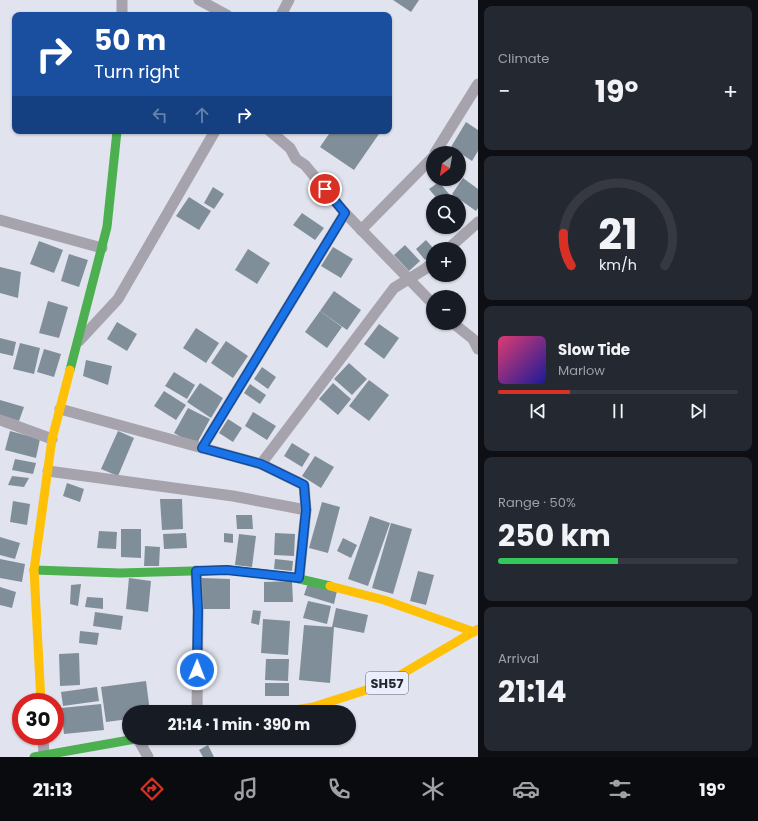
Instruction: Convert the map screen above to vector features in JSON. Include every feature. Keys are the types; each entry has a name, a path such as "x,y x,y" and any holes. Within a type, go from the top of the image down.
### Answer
{"street":[{"path":"122,0 122,12"},
{"path":"199,0 221,12"},
{"path":"283,12 289,0"},
{"path":"440,146 478,84"},
{"path":"41,693 34,570 52,439 107,226 117,134"},
{"path":"77,343 118,299 213,134"},
{"path":"274,134 290,148 296,159 305,165 345,213 426,297"},
{"path":"361,230 426,164"},
{"path":"202,448 345,213"},
{"path":"0,220 102,248"},
{"path":"456,242 478,222"},
{"path":"261,464 394,288 426,268"},
{"path":"462,330 476,340"},
{"path":"60,409 261,464 304,485 306,510 299,578"},
{"path":"0,420 52,439"},
{"path":"48,471 233,496 306,510"},
{"path":"34,570 80,573 149,573 227,570 299,578 339,588 476,630"},
{"path":"196,571 198,610 197,705"},
{"name":"SH57","path":"319,705 385,684 476,630"},
{"path":"41,745 39,756 61,755 122,742"},
{"path":"143,745 148,757"}],"building":[{"path":"393,0 419,0 411,12"},
{"path":"466,122 478,130 478,151 472,161 466,157 466,146 452,146"},
{"path":"329,134 379,134 354,170 320,147"},
{"path":"466,180 478,189 478,208 476,211 466,204 466,194 452,194 458,186 466,186"},
{"path":"433,186 442,186 449,194 433,194 429,189"},
{"path":"213,187 224,194 214,209 204,203"},
{"path":"189,197 211,211 199,230 176,216"},
{"path":"302,213 324,228 315,240 293,225"},
{"path":"426,240 428,242 426,242 426,259 425,260 416,249"},
{"path":"39,241 63,250 54,273 30,264"},
{"path":"405,245 420,261 409,271 394,255"},
{"path":"333,247 353,259 341,278 321,266"},
{"path":"248,249 270,263 257,284 235,270"},
{"path":"69,254 88,260 79,287 61,281"},
{"path":"0,267 21,272 18,298 0,293"},
{"path":"334,291 361,310 347,330 320,311"},
{"path":"48,301 68,307 59,338 39,333"},
{"path":"320,311 342,327 327,348 305,332"},
{"path":"117,322 137,334 127,351 107,339"},
{"path":"379,324 399,338 384,359 364,344"},
{"path":"196,328 219,343 206,363 183,348"},
{"path":"0,338 16,342 13,356 0,353"},
{"path":"226,341 248,356 233,378 211,363"},
{"path":"20,343 40,348 34,374 13,369"},
{"path":"44,349 61,354 54,377 37,372"},
{"path":"86,360 112,366 108,385 83,376"},
{"path":"349,363 367,379 352,395 334,379"},
{"path":"262,367 276,377 268,389 254,379"},
{"path":"174,372 195,385 187,399 165,386"},
{"path":"369,380 389,395 369,421 349,406"},
{"path":"200,383 223,398 211,418 187,402"},
{"path":"333,383 351,399 338,415 319,399"},
{"path":"250,384 266,395 260,404 244,393"},
{"path":"164,391 186,405 176,420 154,406"},
{"path":"0,400 24,407 19,421 0,415"},
{"path":"188,408 210,419 196,445 174,433"},
{"path":"253,412 276,426 267,440 245,426"},
{"path":"228,419 242,428 233,442 219,433"},
{"path":"10,431 40,439 36,458 5,450"},
{"path":"118,431 134,438 118,476 101,469"},
{"path":"292,443 310,454 302,467 284,456"},
{"path":"315,456 334,467 321,488 302,476"},
{"path":"15,459 36,463 33,474 12,470"},
{"path":"12,476 29,478 24,487 8,485"},
{"path":"67,483 84,489 80,502 63,496"},
{"path":"160,499 182,499 183,529 162,530"},
{"path":"13,501 30,504 27,525 10,522"},
{"path":"322,502 340,507 328,553 309,548"},
{"path":"236,515 252,515 253,529 237,529"},
{"path":"370,516 390,523 368,586 348,579"},
{"path":"391,523 412,529 393,594 372,588"},
{"path":"121,529 141,529 141,558 121,557"},
{"path":"99,531 117,532 116,549 97,548"},
{"path":"186,533 187,548 164,549 163,534"},
{"path":"224,533 233,534 233,543 224,542"},
{"path":"275,533 295,534 294,556 274,555"},
{"path":"239,534 256,536 252,567 235,565"},
{"path":"0,537 20,543 15,559 0,555"},
{"path":"343,538 357,545 351,558 337,551"},
{"path":"145,546 160,547 159,566 144,566"},
{"path":"0,559 25,564 22,582 0,578"},
{"path":"275,559 293,561 292,571 274,569"},
{"path":"418,571 434,575 426,605 410,601"},
{"path":"129,578 151,581 148,612 126,609"},
{"path":"202,578 230,579 230,609 202,609"},
{"path":"292,581 293,602 264,602 264,582"},
{"path":"308,583 337,591 334,604 304,595"},
{"path":"81,584 78,606 70,604 71,585"},
{"path":"0,587 16,592 12,608 0,605"},
{"path":"87,597 103,598 103,609 85,607"},
{"path":"308,601 331,606 327,624 303,618"},
{"path":"336,608 368,615 364,633 334,627 330,683 299,680 304,625 332,627"},
{"path":"253,610 261,611 259,625 251,623"},
{"path":"95,612 123,616 121,630 93,626"},
{"path":"263,619 290,621 288,655 261,653"},
{"path":"80,631 99,633 97,645 79,643"},
{"path":"79,653 80,685 60,686 59,654"},
{"path":"266,659 289,659 288,681 265,680"},
{"path":"146,681 149,705 122,705 122,720 106,722 101,687"},
{"path":"265,683 289,683 289,696 265,696"},
{"path":"97,687 99,701 64,706 64,693 61,692"},
{"path":"101,704 104,730 64,734 64,708"},
{"path":"208,745 214,757 203,757 199,750"}],"traffic: fast":[{"path":"70,370 107,227 117,134"},
{"path":"34,570 120,573 228,570 291,577 330,586"},
{"path":"34,757 122,741"}],"traffic: slow":[{"path":"41,693 34,570 52,439 70,370"},
{"path":"330,586 384,600 474,632"},
{"path":"319,705 385,684 478,629"}],"route":[{"path":"197,670 198,610 196,571 227,570 299,578 306,510 304,485 261,464 202,448 345,213 325,189"}]}
